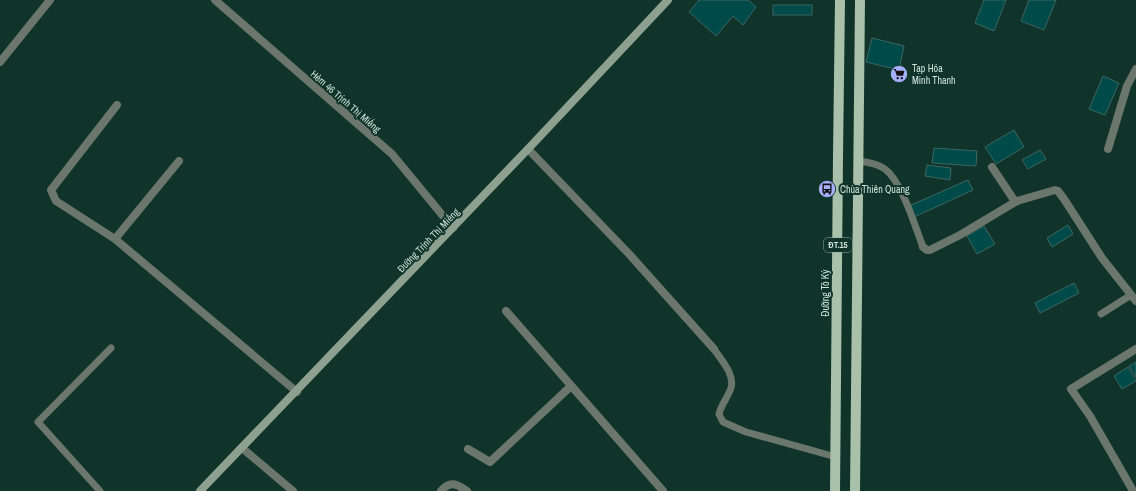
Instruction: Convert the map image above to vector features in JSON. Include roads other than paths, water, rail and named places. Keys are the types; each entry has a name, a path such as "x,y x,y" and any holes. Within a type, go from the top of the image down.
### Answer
{"main road":[{"name":"Đường Trịnh Thị Miếng","path":"200,491 453,228 668,0"},
{"name":"Đường Tô Ký","path":"835,491 840,0"},
{"name":"ĐT.15","path":"855,491 860,0"}],"street":[{"path":"0,62 50,0"},
{"name":"Hẻm 46 Trịnh Thị Miếng","path":"215,0 392,154 453,228"},
{"path":"1108,149 1127,86 1136,69"},
{"path":"117,105 50,190 56,201 115,239 296,392"},
{"path":"528,149 630,255 714,349"},
{"path":"115,239 179,161"},
{"path":"992,167 1011,198 1017,201"},
{"path":"923,247 930,250 960,235 1017,201 1055,190 1058,191 1064,199 1102,258 1134,298"},
{"path":"506,311 663,491"},
{"path":"1132,489 1090,416 1071,389 1136,349"},
{"path":"468,450 490,462 571,386"},
{"path":"242,448 293,491"},
{"path":"441,491 446,486 454,484 459,485 467,491"}],"lane":[{"path":"858,160 884,169 892,177 905,201 923,247"},
{"path":"1101,314 1134,298"},
{"path":"100,491 38,422 111,348"},
{"path":"714,349 731,376 732,382 731,388 719,414 723,422 746,432 836,457"}],"place":[{"name":"Tạp Hóa Minh Thanh","path":"899,74"},
{"name":"Chùa Thiên Quang","path":"827,189"}]}
